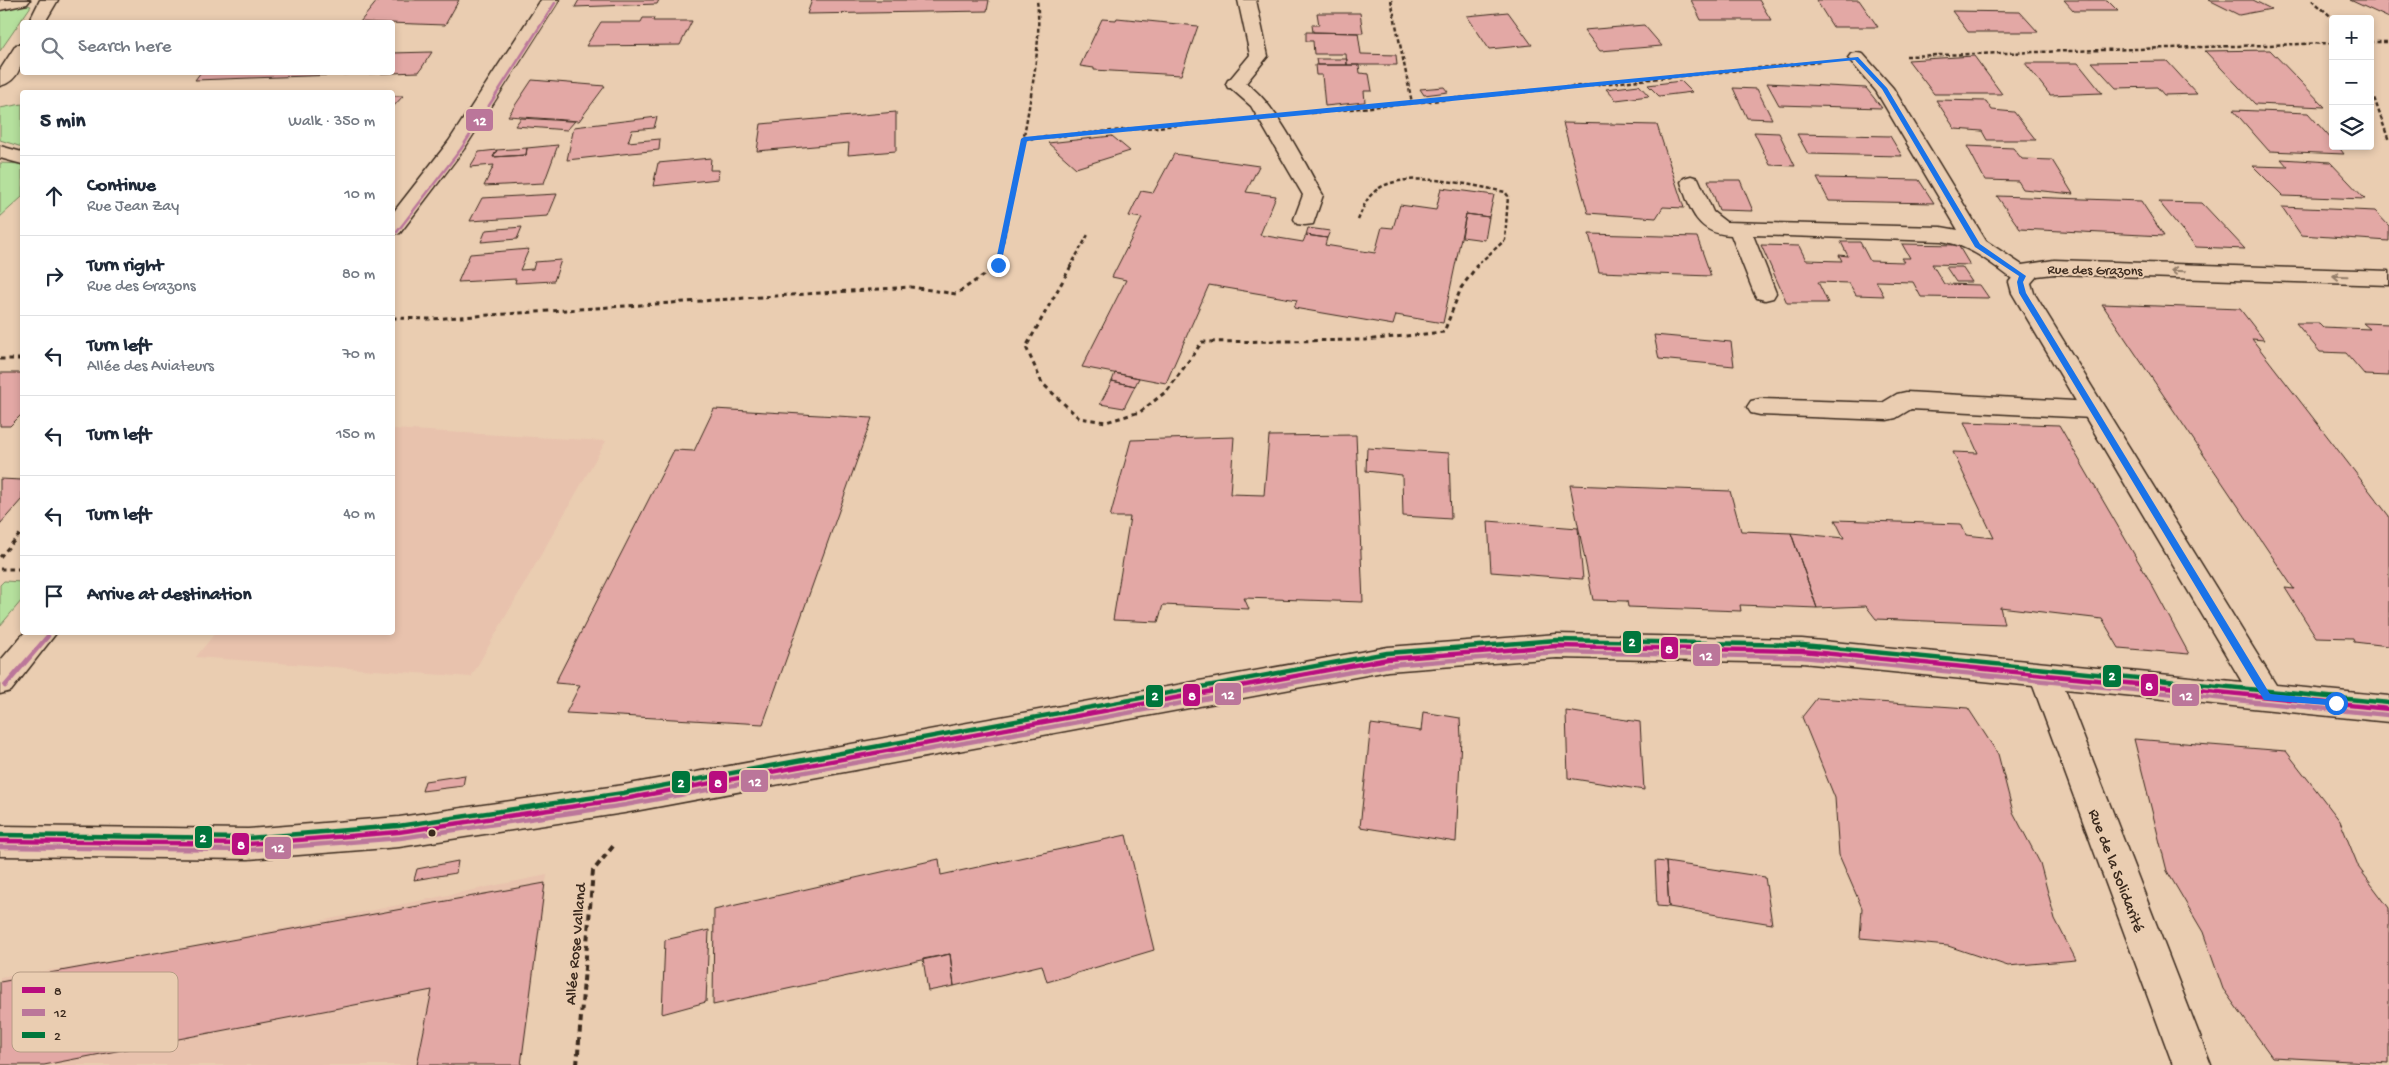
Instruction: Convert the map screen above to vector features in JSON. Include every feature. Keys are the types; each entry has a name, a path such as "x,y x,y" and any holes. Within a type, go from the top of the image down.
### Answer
{"street":[{"path":"0,5 21,0"},
{"path":"38,20 49,0"},
{"path":"395,225 418,199 449,156 550,0"},
{"path":"1247,0 1259,56 1235,84 1259,104 1314,195 1305,219"},
{"path":"0,80 11,70 20,53"},
{"path":"1856,58 1884,88 1978,245"},
{"path":"0,152 20,157"},
{"path":"1691,182 1703,215 1708,221 1722,228 1941,234 1960,237 1978,245 2023,276 2020,282 2022,293 2267,697"},
{"path":"1740,228 1765,293"},
{"name":"Rue des Grazons","path":"2023,276 2030,270 2054,267 2389,278"},
{"path":"1760,407 1887,412 1906,400 2093,410"},
{"path":"0,682 40,635"},
{"path":"0,841 248,844 399,832 624,798 1388,659 1557,646 1802,651 2389,709"},
{"name":"Rue de la Solidarité","path":"2044,675 2192,1065"}],"path":[{"path":"395,318 430,319 911,287 956,294 998,265 1024,139 1038,47 1040,21 1037,0"},
{"path":"1391,0 1412,103"},
{"path":"2312,0 2329,15"},
{"path":"2374,42 2389,42"},
{"path":"1024,139 1412,103 1856,58 2329,43"},
{"path":"2374,98 2389,141"},
{"path":"1089,233 1026,347 1042,383 1079,418 1106,422 1140,412 1168,390 1202,342 1365,340 1444,332 1461,288 1474,268 1505,240 1508,196 1505,192 1495,190 1426,180 1407,180 1385,185 1372,193 1358,220"},
{"path":"0,359 20,359"},
{"path":"0,557 20,534"},
{"path":"0,569 20,569"},
{"name":"Allée Rose Valland","path":"577,1065 592,871 616,842"}],"shaded area":[{"path":"395,429 606,441 471,677 196,657 213,635 395,635"},
{"path":"547,875 522,1065 0,1065 0,977 12,975 12,1052 178,1052 178,972 37,972 127,960"}],"green space":[{"path":"20,4 31,6 0,51 0,8"},
{"path":"20,104 20,146 0,140 0,108"},
{"path":"0,163 20,164 20,199 0,217"},
{"path":"4,581 20,582 20,602 0,626 0,585"}],"building":[{"path":"378,0 459,0 445,25 395,23 395,20 362,20"},
{"path":"579,0 659,0 657,4 575,7"},
{"path":"812,0 989,0 987,11 807,14"},
{"path":"1691,0 1759,0 1771,20 1701,20"},
{"path":"1816,0 1859,0 1878,27 1833,27"},
{"path":"2064,0 2107,0 2118,11 2074,11"},
{"path":"2209,0 2253,0 2271,9 2239,15"},
{"path":"2350,0 2389,0 2389,18"},
{"path":"1952,11 2020,12 2038,32 1968,32"},
{"path":"1508,12 1532,45 1489,49 1467,16"},
{"path":"1317,13 1360,13 1363,33 1313,32 1312,25 1319,25"},
{"path":"643,18 654,18 653,21 692,21 680,45 586,46 601,22 641,22"},
{"path":"1117,18 1198,26 1181,75 1094,70 1094,68 1080,66 1102,19 1116,20"},
{"path":"1644,25 1662,46 1600,51 1584,30"},
{"path":"1306,32 1358,33 1361,54 1396,55 1397,65 1347,65 1346,54 1314,54 1313,41 1306,41"},
{"path":"2270,50 2325,107 2255,104 2205,51"},
{"path":"432,52 419,72 395,73 395,53"},
{"path":"1974,56 2002,94 1934,94 1908,60"},
{"path":"1316,59 1347,59 1347,65 1317,65"},
{"path":"2167,61 2197,94 2164,95 2157,87 2116,88 2092,62"},
{"path":"2025,63 2078,63 2102,93 2050,95"},
{"path":"1315,65 1359,65 1360,73 1369,74 1372,91 1364,91 1365,102 1325,106 1322,75 1316,75"},
{"path":"199,75 335,75 195,80"},
{"path":"532,80 605,86 579,121 508,116"},
{"path":"1681,81 1692,92 1659,96 1648,85"},
{"path":"1767,83 1866,88 1882,108 1779,105"},
{"path":"1639,85 1649,96 1616,100 1606,89"},
{"path":"1444,87 1448,92 1424,95 1420,89"},
{"path":"1733,88 1757,89 1772,119 1747,118"},
{"path":"395,96 403,96 395,105"},
{"path":"1936,100 1986,101 1992,110 2014,112 2036,140 1987,140 1982,131 1955,129"},
{"path":"2233,110 2308,113 2329,137 2329,150 2341,150 2344,154 2269,151"},
{"path":"896,112 896,151 848,155 849,143 757,151 761,124"},
{"path":"657,117 654,128 632,130 628,142 660,139 659,150 567,160 574,127"},
{"path":"521,118 575,121 567,130 515,126"},
{"path":"1563,123 1657,125 1684,208 1663,207 1656,218 1588,213"},
{"path":"1754,132 1779,133 1795,166 1770,165"},
{"path":"1797,134 1890,136 1902,156 1808,154"},
{"path":"1112,136 1130,151 1076,168 1048,143"},
{"path":"558,145 544,183 484,186 494,165 470,167 479,152 497,150 493,157 526,155 527,148"},
{"path":"1967,146 2013,148 2022,159 2052,160 2073,194 2023,189 2018,181 1985,180"},
{"path":"527,148 526,155 493,157 497,150"},
{"path":"1174,154 1259,166 1246,192 1276,196 1260,235 1303,242 1306,235 1327,238 1325,245 1375,253 1382,227 1393,228 1400,205 1436,210 1441,188 1494,195 1489,217 1466,214 1443,323 1396,315 1393,325 1294,308 1297,300 1209,285 1166,383 1082,367 1126,280 1112,277 1142,218 1129,216 1141,191 1153,193"},
{"path":"711,158 710,170 719,170 718,179 653,186 658,163"},
{"path":"2281,159 2330,162 2365,199 2283,196 2253,166 2288,167"},
{"path":"1817,178 1919,180 1934,203 1829,201"},
{"path":"1708,180 1740,180 1753,211 1719,210"},
{"path":"557,194 548,216 470,221 482,198"},
{"path":"1997,196 2141,201 2164,236 2020,229"},
{"path":"2159,202 2202,203 2245,249 2196,247"},
{"path":"2282,207 2375,211 2389,226 2389,241 2301,235"},
{"path":"1466,214 1489,217 1485,240 1462,237"},
{"path":"522,227 517,239 481,242 486,230"},
{"path":"1308,228 1330,231 1327,238 1306,235"},
{"path":"1589,234 1697,237 1711,276 1599,272"},
{"path":"1841,242 1860,242 1870,261 1904,262 1901,258 1910,258 1902,244 1958,245 1970,265 1932,264 1944,284 1980,285 1989,298 1921,297 1913,282 1876,281 1884,296 1856,295 1849,283 1818,282 1828,303 1787,303 1761,245 1799,246 1806,260 1842,261 1839,255 1848,256"},
{"path":"529,249 520,270 533,269 535,262 561,260 554,281 515,283 516,279 458,282 470,254"},
{"path":"1946,267 1962,267 1972,282 1956,282"},
{"path":"2102,304 2240,309 2264,340 2252,339 2389,516 2389,646 2354,642 2353,638 2316,637 2285,588 2294,589"},
{"path":"2296,323 2319,323 2323,327 2370,329 2363,323 2389,324 2389,376 2365,375 2346,353 2320,352"},
{"path":"1654,335 1731,342 1734,366 1659,359"},
{"path":"0,373 20,373 20,416 10,426 0,426"},
{"path":"1115,373 1139,378 1135,386 1112,381"},
{"path":"1112,381 1135,386 1124,408 1100,404"},
{"path":"714,409 872,418 763,724 566,713 580,685 555,683 674,450 694,451"},
{"path":"1964,422 2059,425 2148,578 2189,654 2119,648 2102,619 2000,607 2004,624 1876,619 1866,606 1817,608 1791,533 1844,538 1835,520 1961,524 1966,535 1994,538 1953,452 1978,453"},
{"path":"1356,435 1363,602 1244,598 1249,609 1163,605 1158,622 1113,620 1130,517 1110,517 1131,440 1234,437 1230,494 1264,495 1269,436"},
{"path":"1367,448 1449,453 1451,519 1403,516 1402,475 1366,471"},
{"path":"0,479 20,480 20,501 0,524"},
{"path":"1570,485 1730,491 1741,531 1791,533 1817,608 1740,605 1741,611 1628,607 1627,601 1593,600"},
{"path":"1488,521 1578,528 1583,579 1491,572"},
{"path":"1817,698 1968,708 1998,754 2013,812 2040,863 2055,919 2076,960 2008,966 1948,946 1860,938 1862,908 1839,855 1835,798 1802,717"},
{"path":"1566,711 1640,722 1644,790 1568,778"},
{"path":"1423,712 1460,718 1461,738 1456,842 1360,827 1371,724 1421,731"},
{"path":"2134,739 2286,751 2340,821 2359,868 2389,908 2389,1063 2272,1057 2223,989 2203,932 2167,871"},
{"path":"465,775 463,786 422,791 425,781"},
{"path":"1126,835 1154,950 1047,982 1042,965 954,986 950,954 713,1005 714,910 939,859 941,875"},
{"path":"458,861 456,873 414,880 417,869"},
{"path":"1655,861 1666,862 1669,907 1657,906"},
{"path":"1666,862 1765,877 1772,924 1669,907"},
{"path":"545,883 521,1065 417,1065 432,990 178,1039 178,972 55,972"},
{"path":"709,930 706,1002 662,1014 665,940"},
{"path":"950,954 954,986 928,991 923,959"},
{"path":"12,980 12,1052 111,1052 44,1065 0,1065 0,982"}],"transit line":[{"name":"12","path":"397,232 461,149 555,3"},
{"name":"12","path":"5,686 48,636"},
{"name":"2","path":"0,835 248,838 398,826 623,793 1387,653 1557,640 1803,645 2389,703"},
{"name":"8","path":"0,841 248,844 399,832 624,799 1388,659 1557,646 1802,651 2389,709"},
{"name":"12","path":"0,847 248,850 400,838 625,805 1389,665 1557,652 1802,657 2388,715"}],"route":[{"path":"998,265 1024,139 1569,88 1856,58 1884,88 1978,245 2023,276 2020,282 2022,293 2267,697 2336,703"}]}
